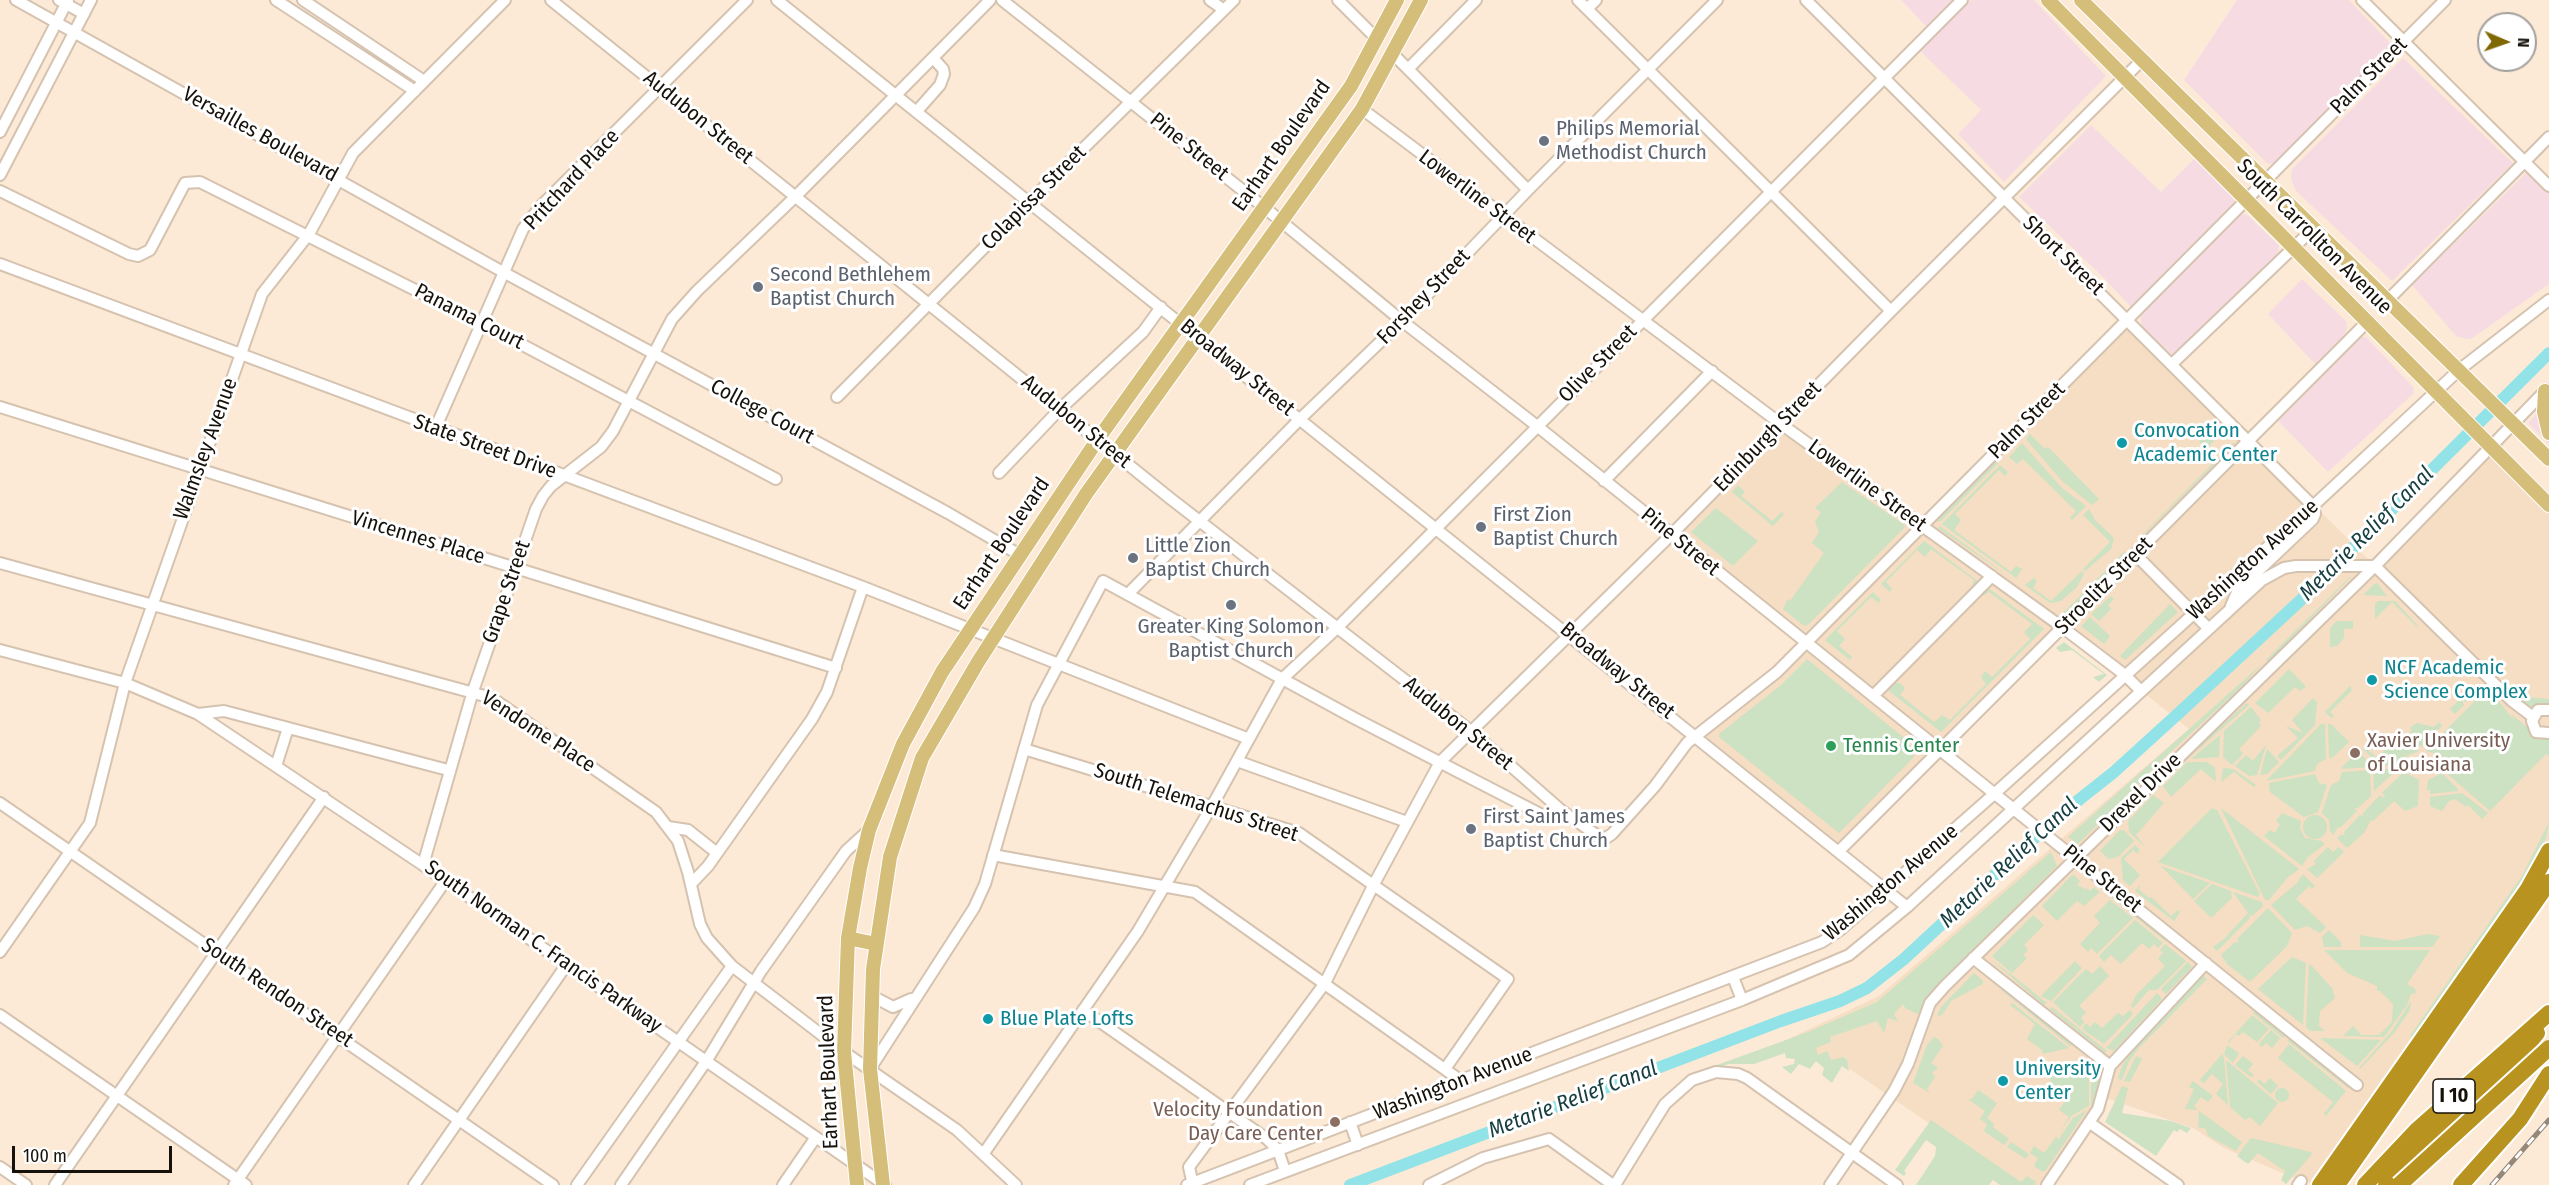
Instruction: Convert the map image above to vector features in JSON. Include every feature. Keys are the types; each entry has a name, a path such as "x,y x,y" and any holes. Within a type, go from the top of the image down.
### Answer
{"highway":[{"path":"2320,1185 2528,889 2549,851"},
{"path":"2337,1185 2549,882"},
{"name":"I 10","path":"2365,1185 2417,1130 2549,1013"},
{"path":"2386,1185 2439,1129 2511,1065 2549,1019"},
{"path":"2520,1119 2549,1043"},
{"name":"I 10","path":"2399,1185 2549,1048"},
{"path":"2461,1185 2520,1119 2549,1074"}],"main road":[{"name":"Earhart Boulevard","path":"857,1185 844,1052 848,938 869,830 888,776 917,714 970,628 1180,322 1265,208 1351,86 1397,0"},
{"name":"Earhart Boulevard","path":"883,1184 870,1069 876,944 883,892 896,832 922,758 994,638 1114,452 1362,109 1394,55 1421,0"},
{"name":"South Carrollton Avenue","path":"2048,0 2546,501"},
{"name":"South Carrollton Avenue","path":"2081,0 2549,459"},
{"path":"2547,390 2544,412 2549,433"},
{"path":"848,938 876,944"}],"street":[{"name":"Versailles Boulevard","path":"16,0 503,272"},
{"path":"0,175 91,0"},
{"path":"276,0 415,91"},
{"path":"303,0 424,81"},
{"name":"Walmsley Avenue","path":"0,952 71,851 94,813 125,683 198,470 262,294 309,234 353,153 505,0"},
{"name":"Audubon Street","path":"551,0 930,303 1059,410 1336,629 1472,732 1562,811 1598,836 1606,837"},
{"name":"Pritchard Place","path":"435,429 523,229 540,207 747,0"},
{"name":"Broadway Street","path":"777,0 1697,735 1907,907"},
{"name":"Grape Street","path":"423,865 448,770 473,691 536,509 551,486 601,447 617,424 652,353 672,319 697,291 990,0"},
{"name":"Pine Street","path":"1002,0 1265,208 1402,321 1537,426 1993,795 2075,857 2357,1085"},
{"path":"1210,0 1224,10"},
{"name":"Colapissa Street","path":"837,397 1030,201 1234,0"},
{"path":"1338,0 1377,39"},
{"path":"1408,69 1476,0"},
{"path":"1578,0 1891,311"},
{"path":"1587,9 1596,0"},
{"name":"Forshey Street","path":"1129,593 1300,419 1402,321 1502,216 1718,0"},
{"name":"Short Street","path":"1806,0 2172,364 2314,510"},
{"name":"Olive Street","path":"984,1153 1138,931 1212,806 1282,679 1336,629 1962,0"},
{"path":"2362,0 2549,186"},
{"name":"Palm Street","path":"1606,837 1612,834 1655,786 1687,743 1776,672 1803,642 2128,320 2445,0"},
{"path":"0,132 56,22 64,1 84,14"},
{"path":"1394,55 1528,190"},
{"path":"917,111 940,85 944,74 943,69 933,58"},
{"name":"Edinburgh Street","path":"1191,1184 1189,1167 1325,983 1374,884 1440,762 1671,535 2142,60"},
{"path":"388,74 395,62"},
{"name":"Lowerline Street","path":"1362,109 1781,424 2062,627 2125,675 2141,692"},
{"path":"2387,301 2549,137"},
{"name":"Panama Court","path":"0,191 129,254 144,255 150,250 185,183 200,182 309,234 628,399 776,479"},
{"path":"2172,364 2314,228"},
{"name":"State Street Drive","path":"0,264 240,353 435,429 863,587 1249,740"},
{"name":"College Court","path":"503,272 948,513 1020,555"},
{"name":"Washington Avenue","path":"1250,1185 1742,1000 1849,955 1907,907 2011,808 2228,611 2238,590 2314,510 2459,369 2549,300"},
{"path":"999,473 1059,410 1125,350 1161,308"},
{"name":"Stroelitz Street","path":"1839,851 2368,321"},
{"path":"1604,481 1712,371"},
{"name":"Drexel Drive","path":"1830,1185 1903,1076 1930,1003 2490,447 2509,419 2547,390"},
{"name":"Vincennes Place","path":"0,407 836,668"},
{"name":"Washington Avenue","path":"1191,1184 1822,942 1840,930 2194,613 2314,510"},
{"path":"2136,555 2209,629"},
{"name":"Vendome Place","path":"0,563 492,698 656,812 678,842 700,924 707,938 732,966 844,1052"},
{"path":"2228,611 2268,576 2283,568 2371,565 2512,701 2533,717"},
{"path":"1873,696 1992,576"},
{"path":"870,1069 974,908 993,855 1037,705 1103,581 1129,593 1282,679 1542,815 1562,811"},
{"path":"691,884 717,853 812,719 836,668 863,587"},
{"name":"South Norman C. Francis Parkway","path":"0,650 125,683 198,714 446,880 883,1184"},
{"path":"2549,710 2538,710 2533,717 2532,725 2536,732 2549,733"},
{"path":"198,714 224,711 448,770"},
{"path":"276,766 288,728"},
{"name":"South Telemachus Street","path":"1024,749 1299,833 1508,979 1445,1069"},
{"path":"1237,761 1407,822"},
{"path":"55,1185 324,797"},
{"name":"South Rendon Street","path":"0,803 553,1185"},
{"path":"668,827 688,830 717,853"},
{"path":"621,1185 707,1060 754,981 846,851 869,830"},
{"path":"993,855 1195,892 1460,1080"},
{"path":"0,1014 239,1183 446,880"},
{"path":"1973,958 2110,1066"},
{"path":"2047,1185 2091,1123 2105,1089 2110,1066 2206,963"},
{"path":"414,1185 567,964"},
{"path":"578,1185 732,966"},
{"path":"1733,977 1742,1000"},
{"path":"872,996 893,1007 914,998"},
{"path":"1083,1010 1229,1112 1278,1150 1286,1171"},
{"path":"1552,1047 1559,1067"},
{"path":"844,1052 957,1130 1016,1185"},
{"path":"1429,1185 1483,1158 1549,1139 1614,1185 1665,1104 1692,1080 1716,1072 1737,1074 1757,1086 1897,1185"},
{"path":"1350,1122 1358,1144"},
{"path":"2091,1123 2178,1185"},
{"path":"783,1185 816,1137"},
{"path":"0,1167 26,1185"}],"shaded area":[{"path":"1901,0 1954,0 1926,26"},
{"path":"1971,0 2034,0 2106,76 2004,182 1958,134 1981,110 1920,51"},
{"path":"2237,0 2349,0 2392,45 2278,161 2272,164 2267,163 2184,80"},
{"path":"2403,58 2513,163 2392,281 2295,190 2291,178 2292,169"},
{"path":"2091,125 2161,192 2195,158 2236,201 2131,307 2100,274 2019,197"},
{"path":"2526,173 2533,176 2549,193 2549,284 2471,339 2457,337 2412,285"},
{"path":"2246,214 2279,245 2278,255 2176,354 2171,354 2142,326 2140,315 2241,215"},
{"path":"2302,279 2346,321 2347,329 2344,335 2315,364 2268,314"},
{"name":"Xavier University of Louisiana","path":"2129,319 2375,566 2490,447 2549,505 2549,846 2320,1185 2301,1181 2224,1148 2193,1128 2103,1097 2047,1185 2019,1185 1844,1065 1784,1041 1879,996 2189,729 2062,627 1839,851 1697,735 1803,642 1671,535 1781,424 1922,526"},
{"path":"2362,337 2366,337 2413,387 2414,393 2328,472 2278,421"},
{"path":"2549,400 2549,444 2528,423"}],"green space":[{"path":"2208,431 2215,439 2204,453 2207,448 2199,442"},
{"path":"2030,434 2045,449 2048,447 2099,499 2092,505 2062,481 2026,439"},
{"path":"2234,442 2235,444 2138,540 2138,539"},
{"path":"2022,443 2062,488 2086,506 2072,520 2070,518 2076,511 2023,459 2017,464 2009,457"},
{"path":"1995,462 1998,463 1940,522 1937,520"},
{"path":"2000,465 2008,472 2005,476 1999,470 1955,514 1961,520 1954,530 2011,572 2016,566 2022,569 2016,578 1942,524"},
{"path":"1842,482 1906,526 1808,625 1804,626 1783,609 1788,599 1790,601 1824,553 1812,543 1819,532 1815,522 1821,512 1815,508"},
{"path":"1738,485 1745,492 1741,496 1772,521 1782,512 1784,514 1773,526 1732,492"},
{"path":"1716,508 1758,541 1733,566 1691,532"},
{"path":"2089,509 2095,520 2114,538 2111,549 2085,571 2083,569 2110,542 2083,515"},
{"path":"1940,526 2012,579 1938,528"},
{"path":"1924,541 1979,582 1971,589 1974,580 1931,549 1925,557 1917,550 1886,582 1892,589 1890,592 1881,584"},
{"path":"2125,551 2125,556 2065,615 2063,613"},
{"path":"2082,571 2084,574 2077,587 2061,601 2050,603 2025,585 2034,578 2037,581 2033,588 2051,601"},
{"path":"2352,576 2268,662 2266,660 2350,577"},
{"path":"2377,583 2387,596 2363,595 2373,585"},
{"path":"1988,588 2044,629 1941,732 1888,690 1894,683 1900,683 1905,688 1900,695 1934,722 1942,715 1950,720 1986,684 1981,677 1985,671 1992,677 2030,639 2024,632 2032,624 1989,592 1981,597"},
{"path":"1873,592 1881,600 1879,603 1871,597 1837,631 1845,639 1839,646 1852,657 1850,660 1825,640"},
{"path":"2111,596 2114,599 2108,605 2111,609 2099,621 2091,614"},
{"path":"2378,601 2395,601 2418,626 2392,602 2375,619 2375,604"},
{"path":"2170,604 2178,612 2125,660 2120,656"},
{"path":"2090,617 2110,636 2104,644 2081,626"},
{"path":"2337,621 2353,621 2353,629 2344,629 2344,638 2337,646 2330,647 2330,628"},
{"path":"2064,642 2107,675 2099,682 2093,677 2104,674 2072,650 2060,652 2056,648"},
{"name":"Tennis Center","path":"1807,659 1903,737 1913,749 1914,757 1839,833 1719,737 1719,734 1781,685"},
{"path":"2263,663 2078,844 2068,837"},
{"path":"2289,669 2306,687 2300,691 2295,687 2268,713 2255,703"},
{"path":"2475,685 2479,689 2466,702 2462,700 2464,705 2455,714 2450,709"},
{"path":"2350,686 2352,690 2330,712 2334,716 2332,718 2325,712"},
{"path":"2488,688 2514,720 2511,714 2539,737 2549,739 2549,756 2546,754 2490,811 2444,771 2446,763 2441,755 2426,751 2439,738 2443,739 2441,735 2485,691 2497,700"},
{"path":"2524,697 2549,699 2549,704 2528,707 2520,701"},
{"path":"2313,698 2317,702 2315,725 2281,760 2277,756 2298,738 2286,726 2303,733 2292,720"},
{"path":"2247,703 2249,705 2159,784 2183,760"},
{"path":"2251,707 2261,720 2259,723 2261,726 2239,749 2243,754 2232,765 2223,757 2224,731"},
{"path":"2439,722 2442,726 2421,747 2410,736 2411,727 2417,723 2434,727"},
{"path":"2321,724 2325,724 2326,759 2317,764 2315,771 2266,781"},
{"path":"2328,724 2331,724 2349,742 2332,758 2329,758"},
{"path":"2402,733 2419,751 2405,757 2401,765 2380,766 2363,749 2365,747 2377,758"},
{"path":"2220,735 2219,757 2191,759"},
{"path":"2266,745 2257,775 2249,776 2235,766 2246,755 2253,761"},
{"path":"2267,749 2279,762 2267,774 2260,775"},
{"path":"2358,751 2373,767 2342,769 2341,768"},
{"path":"2187,762 2207,762 2215,768 2216,782 2201,769 2171,797 2163,786"},
{"path":"2223,768 2233,769 2256,785 2254,787 2234,772 2221,782"},
{"path":"2399,768 2375,790 2374,793 2373,770"},
{"path":"2370,770 2371,796 2358,808 2354,808 2357,811 2340,828 2338,827 2333,835 2330,831 2329,820 2322,813 2331,785 2339,781 2342,772"},
{"path":"2404,772 2419,780 2418,806 2405,811 2394,801 2373,821 2371,820 2364,833 2347,848 2337,838 2342,834 2345,836 2344,832 2360,815 2363,816 2363,813 2380,795 2384,798 2382,793"},
{"path":"2442,773 2458,791 2430,794 2430,790 2427,790 2428,780"},
{"path":"2315,774 2319,783 2327,785 2318,812 2304,817 2270,792 2269,783"},
{"path":"2462,793 2488,813 2482,819 2468,805 2466,807 2455,799 2449,801 2442,811 2430,806 2430,797"},
{"path":"2153,795 2164,803 2136,835 2146,848 2129,832 2128,821"},
{"path":"2212,808 2217,810 2260,894 2258,897 2158,862"},
{"path":"2221,808 2299,869 2287,878 2269,900 2265,900"},
{"path":"2282,813 2301,821 2300,829 2305,838 2325,844 2307,858 2302,866 2264,836 2270,830 2275,833 2280,824 2276,821"},
{"path":"2315,815 2320,816 2326,822 2326,832 2320,838 2315,839 2310,838 2304,832 2303,827 2304,822 2310,816"},
{"path":"2549,822 2546,838 2520,886 2413,1038 2410,1036 2522,876"},
{"path":"2120,830 2125,831 2134,841 2118,857 2109,859 2100,851"},
{"path":"2135,845 2140,850 2137,854 2133,850 2124,859 2140,875 2130,886 2123,880 2121,858"},
{"path":"2328,847 2333,852 2339,847 2344,852 2317,878 2307,869 2316,864 2314,861"},
{"path":"2051,852 2057,866 1933,989 1918,1014 1906,1009 1903,1004 1894,1014 1898,1021 1888,1018 1884,1033 1877,1021 1830,1037 1831,1042 1816,1048 1818,1055 1827,1051 1831,1060 1843,1057 1847,1060 1849,1071 1842,1066 1832,1083 1822,1075 1824,1068 1816,1061 1810,1069 1799,1064 1791,1074 1782,1067 1794,1064 1795,1059 1786,1058 1785,1053 1754,1064 1729,1064 1707,1071 1706,1069 1808,1032 1877,1002"},
{"path":"2161,866 2210,883 2193,899"},
{"path":"2073,874 2080,881 2077,885 2085,889 2084,891 2087,888 2090,891 2094,887 2100,892 2084,906 2077,901 2057,921 2042,906"},
{"path":"2303,874 2315,886 2312,889 2309,886 2296,899 2326,927 2320,933 2307,926 2295,930 2271,905 2296,884"},
{"path":"2098,883 2167,939 2165,941 2096,885"},
{"path":"2212,884 2231,891 2232,898 2211,918 2194,901"},
{"path":"2140,885 2139,890 2149,898 2151,897 2171,916 2178,910 2180,912 2174,921 2135,891"},
{"path":"2233,892 2262,902 2263,906 2252,916 2249,914 2250,918 2217,951 2213,947 2224,939 2248,913"},
{"path":"2110,900 2133,918 2097,954 2091,948 2088,952 2080,944 2100,923 2094,916"},
{"path":"2268,908 2292,933 2287,946 2250,982 2227,964 2221,955 2235,942 2239,943 2237,939"},
{"path":"2033,915 2044,925 2024,945 2028,950 2023,955 2027,958 2012,973 1992,956"},
{"path":"2135,920 2163,943 2158,948 2154,944 2149,949 2142,943 2121,964 2111,955 2104,962 2099,956"},
{"path":"2329,930 2341,942 2341,947 2324,947 2322,937"},
{"path":"2428,934 2440,936 2432,947 2360,947 2360,935 2395,941"},
{"path":"2165,944 2186,961 2157,990 2149,990 2133,1008 2131,1006 2136,995 2165,966 2158,959 2163,953 2160,950"},
{"path":"2324,950 2430,950 2407,984 2415,989 2416,993 2411,994 2407,1005 2384,1037 2343,1036 2353,1026 2361,1035 2379,1035 2392,1022 2393,1004 2380,991 2377,991 2377,986 2347,973"},
{"path":"2292,957 2306,963 2303,1025 2258,989"},
{"path":"1990,959 2012,975 2047,1003 2044,1005"},
{"path":"2075,961 2082,968 2051,1001 2041,996"},
{"path":"2188,962 2192,967 2166,994 2161,989"},
{"path":"2309,963 2332,988 2335,998 2320,1011 2319,1026 2325,1031 2310,1031 2306,1027"},
{"path":"2100,966 2109,976 2079,1006 2086,1012 2081,1018 2084,1022 2080,1027 2053,1002 2086,969 2092,974"},
{"path":"1974,973 1983,981 1983,984 1951,1001 1942,1015 1937,1016 1941,1007"},
{"path":"2203,976 2207,979 2139,1048 2129,1061 2122,1080 2118,1078 2123,1064 2132,1051"},
{"path":"2000,989 2004,990 2072,1044 2070,1046"},
{"path":"2157,993 2162,999 2114,1051 2106,1048"},
{"path":"2411,1001 2410,1010 2394,1033 2360,1069 2392,1031"},
{"path":"2012,1003 2069,1048 2043,1054 2042,1050 2027,1039 2035,1024 2010,1005"},
{"path":"2052,1007 2107,1051 2105,1053 2050,1009"},
{"path":"2130,1010 2133,1014 2104,1044 2082,1029 2086,1023 2090,1027 2095,1022 2102,1028 2118,1013 2123,1016"},
{"path":"2255,1010 2286,1035 2283,1038 2253,1013"},
{"path":"2252,1015 2269,1029 2257,1042 2243,1032 2239,1036 2236,1034 2229,1043 2228,1042"},
{"path":"2271,1030 2280,1038 2272,1048 2266,1043 2262,1047 2259,1044"},
{"path":"1934,1037 1943,1046 1931,1063 1938,1068 1932,1073 1935,1077 1927,1089 1930,1093 1913,1083 1927,1045"},
{"path":"2291,1038 2348,1085 2348,1088 2288,1041"},
{"path":"2320,1038 2381,1040 2357,1066"},
{"path":"2289,1044 2346,1091 2326,1116 2324,1114 2333,1102 2278,1058"},
{"path":"2227,1045 2239,1053 2233,1063 2224,1054"},
{"path":"2222,1054 2228,1105 2216,1094 2223,1084 2212,1074 2204,1083 2200,1080"},
{"path":"2136,1056 2142,1059 2130,1082 2124,1081"},
{"path":"2243,1056 2253,1064 2248,1070 2254,1075 2251,1077 2235,1065"},
{"path":"2226,1060 2278,1103 2260,1126 2250,1117 2245,1120 2230,1107"},
{"path":"2063,1067 2089,1070 2089,1106 2071,1116 2059,1134 2069,1117 2059,1110 2065,1101 2051,1084 2049,1069"},
{"path":"2091,1071 2102,1072 2102,1077 2091,1111 2047,1172 2091,1109"},
{"path":"2270,1078 2278,1086 2271,1094 2257,1082 2259,1079 2265,1084"},
{"path":"2193,1081 2213,1096 2208,1102 2201,1097 2194,1106 2198,1110 2185,1109 2194,1089 2189,1087"},
{"path":"2122,1086 2128,1088 2122,1113 2171,1121 2191,1128 2187,1133 2180,1129 2177,1132 2174,1130 2156,1156 2105,1122"},
{"path":"2282,1088 2287,1090 2289,1095 2287,1100 2282,1102 2277,1100 2275,1095 2277,1090"},
{"path":"1978,1090 1997,1103 1987,1118 1994,1124 1993,1127 2009,1139 2004,1145 1984,1131 1987,1124 1980,1119 1985,1111 1968,1099 1972,1099"},
{"path":"2087,1110 2046,1170 2043,1172 2034,1166 2038,1158 2030,1153 2034,1146 2044,1153 2056,1137 2059,1139 2073,1118"},
{"path":"2199,1111 2242,1142 2236,1151 2208,1136 2206,1129 2198,1127"},
{"path":"1931,1120 2021,1182 2027,1176 2036,1182 2035,1185 2000,1185 1993,1180 1989,1185 1916,1185 1935,1156 1936,1147 1926,1140 1904,1171 1906,1173 1904,1176 1895,1170"},
{"path":"2251,1138 2312,1154 2286,1184 2281,1180 2285,1171 2258,1153 2248,1164 2237,1156"},
{"path":"2011,1142 2029,1154 2026,1159 2007,1147"}],"waterway":[{"name":"Metarie Relief Canal","path":"1350,1185 1781,1021 1840,1001 1867,988 1904,959 2056,818 2114,772 2303,598 2549,353"}],"railway":[{"path":"2492,1185 2549,1120"}],"place":[{"name":"Philips Memorial Methodist Church","path":"1544,141"},
{"name":"Second Bethlehem Baptist Church","path":"758,287"},
{"name":"Convocation Academic Center","path":"2122,443"},
{"name":"First Zion Baptist Church","path":"1481,527"},
{"name":"Little Zion Baptist Church","path":"1133,558"},
{"name":"Greater King Solomon Baptist Church","path":"1231,605"},
{"name":"NCF Academic Science Complex","path":"2372,680"},
{"name":"Tennis Center","path":"1831,746"},
{"name":"Xavier University of Louisiana","path":"2355,753"},
{"name":"First Saint James Baptist Church","path":"1471,829"},
{"name":"Blue Plate Lofts","path":"988,1019"},
{"name":"University Center","path":"2003,1081"},
{"name":"Velocity Foundation Day Care Center","path":"1335,1122"}]}
